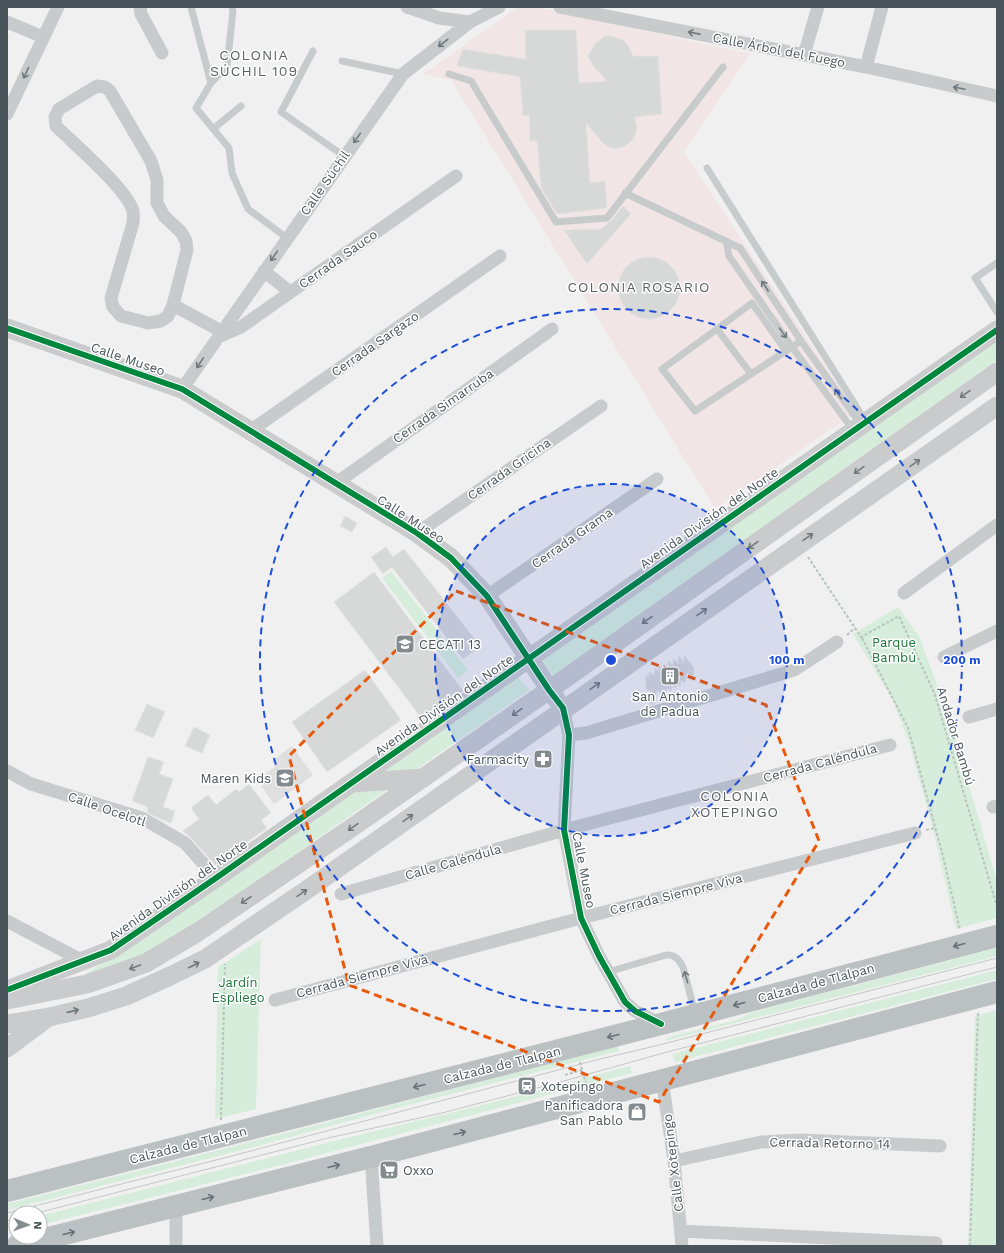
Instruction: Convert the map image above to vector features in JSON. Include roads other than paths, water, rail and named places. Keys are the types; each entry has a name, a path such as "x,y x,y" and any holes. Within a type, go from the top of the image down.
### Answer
{"highway":[{"name":"Calzada de Tlalpan","path":"7,1191 696,1015 997,936"},
{"path":"17,1246 371,1157 988,994"}],"main road":[{"name":"Calle Museo","path":"7,328 182,389 417,533 451,558 487,596 549,690 563,708"},
{"name":"Avenida División del Norte","path":"7,990 111,950 352,783 997,330"},
{"path":"7,1000 87,984 146,963 198,932 549,690 997,372"},
{"path":"7,1024 49,1017 88,1008 126,996 205,959 226,946 563,708 997,406"},
{"path":"352,783 423,778"},
{"path":"7,1048 49,1017"}],"street":[{"path":"7,114 58,7"},
{"path":"140,7 141,14 162,53"},
{"path":"407,7 439,18 470,22"},
{"name":"Calle Súchil","path":"182,389 402,74 470,22 499,7"},
{"name":"Calle Árbol del Fuego","path":"560,7 607,12 997,96"},
{"path":"804,55 818,7"},
{"path":"866,67 882,7"},
{"path":"7,22 43,38"},
{"path":"97,86 105,87 110,91 151,160 156,180 158,203 164,216 181,232 186,241 187,250 173,306 168,316 164,319 148,323 121,316 113,307 111,298 133,223 133,211 129,202 115,184 56,126 55,117 59,110 97,86"},
{"name":"Cerrada Sauco","path":"219,334 241,327 456,176"},
{"name":"Cerrada Sargazo","path":"250,431 500,256"},
{"path":"264,271 290,292"},
{"path":"173,306 219,334"},
{"name":"Cerrada Simarruba","path":"335,484 552,329"},
{"name":"Cerrada Gricina","path":"417,533 601,406"},
{"name":"Cerrada Grama","path":"487,596 657,479"},
{"path":"904,593 997,525"},
{"path":"944,657 997,631"},
{"path":"569,735 586,733 794,670 837,642"},
{"name":"Calle Museo","path":"563,708 569,735 564,830 581,918 625,1002 629,1007 647,1018 661,1024"},
{"path":"969,718 997,709"},
{"name":"Cerrada Caléndula","path":"564,830 890,745"},
{"name":"Calle Ocelotl","path":"7,771 31,784 142,818 184,843 216,878"},
{"name":"Calle Caléndula","path":"341,894 564,830"},
{"name":"Cerrada Siempre Viva","path":"275,1000 581,918 915,833"},
{"path":"7,921 83,961"},
{"name":"Calle Xotepingo","path":"662,1079 674,1161 682,1246"},
{"name":"Cerrada Retorno 14","path":"674,1161 761,1142 801,1140 940,1146"},
{"path":"371,1157 377,1246"},
{"path":"176,1206 176,1246"},
{"path":"681,1231 936,1243"}],"lane":[{"path":"191,7 211,83"},
{"path":"232,7 233,11 227,66 211,83 196,108 229,148 232,173 248,209 287,238"},
{"path":"312,51 281,112 344,156"},
{"path":"342,61 402,74"},
{"path":"449,74 471,81 556,222 607,218 723,67"},
{"path":"213,128 241,106"},
{"path":"707,168 860,426"},
{"path":"625,193 740,248 801,341 860,426"},
{"path":"726,241 729,256 789,349"},
{"path":"997,262 975,278 997,312"},
{"path":"801,341 789,349 695,411 662,369 752,303 789,349 860,426"},
{"path":"717,328 751,374"},
{"path":"608,972 666,955 674,956 680,961 683,967 696,1015"}],"tram line":[{"path":"7,1213 224,1158 596,1060 997,958"},
{"path":"48,1210 328,1138 442,1113 667,1052 997,967"}],"place":[{"name":"CECATI 13","path":"405,644"},
{"name":"San Antonio de Padua","path":"670,676"},
{"name":"Farmacity","path":"543,759"},
{"name":"Maren Kids","path":"285,778"},
{"name":"Xotepingo","path":"527,1086"},
{"name":"Panificadora San Pablo","path":"637,1112"},
{"name":"Oxxo","path":"389,1170"}],"district":[{"name":"COLONIA SÚCHIL 109","path":"254,64"},
{"name":"COLONIA ROSARIO","path":"639,287"},
{"name":"COLONIA XOTEPINGO","path":"735,804"}],"park label":[{"name":"Parque Bambú","path":"894,650"},
{"name":"Jardín Espliego","path":"238,990"}]}
